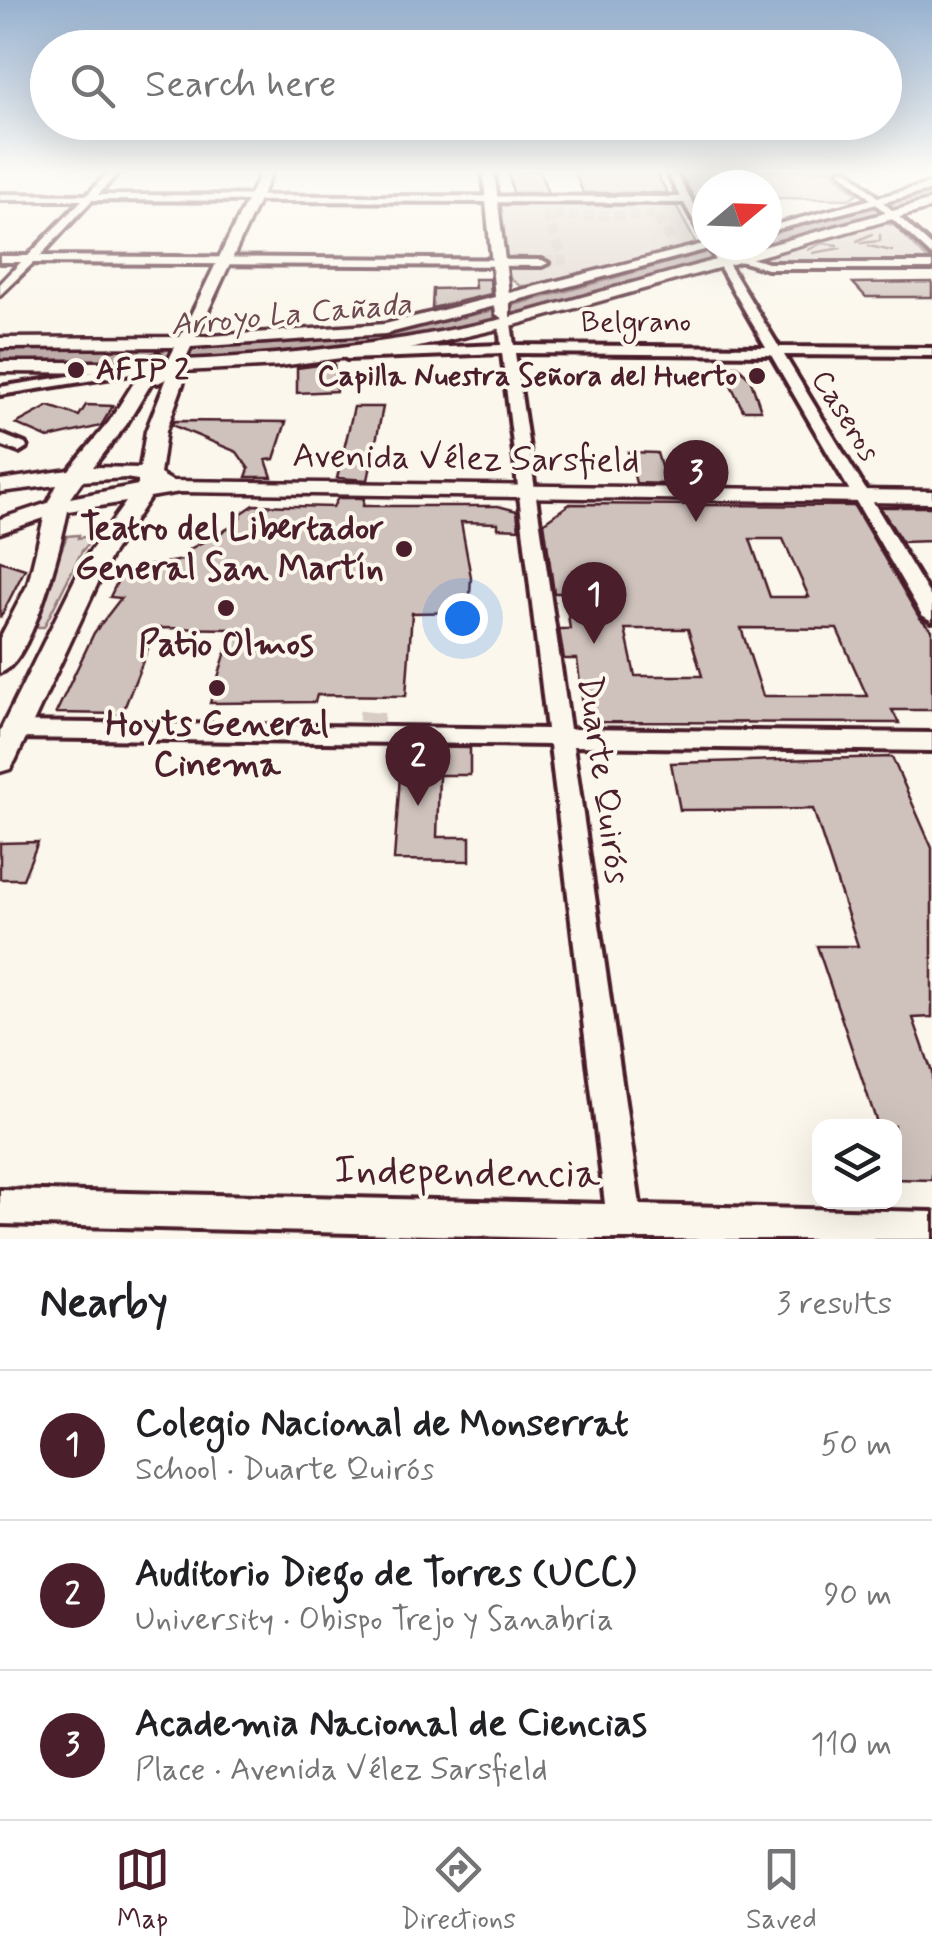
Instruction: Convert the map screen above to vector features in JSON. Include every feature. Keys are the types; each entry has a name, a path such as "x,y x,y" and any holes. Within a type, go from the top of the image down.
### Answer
{"main road":[{"path":"161,371 167,343 232,228"},
{"name":"Duarte Quirós","path":"494,228 505,323"},
{"path":"782,238 833,228"},
{"path":"0,343 186,343 370,330 692,257"},
{"path":"0,367 161,371 340,356 505,323 693,260"},
{"path":"0,664 40,584 56,507 70,480 186,343 215,262"},
{"path":"500,282 526,289 557,286"},
{"path":"0,761 98,557 146,485 156,430 176,378 161,371"},
{"name":"Avenida Vélez Sarsfield","path":"0,486 114,473 146,485"},
{"name":"Avenida Vélez Sarsfield","path":"0,526 56,507 146,485 932,497"}],"street":[{"path":"0,291 59,228"},
{"path":"904,228 932,253"},
{"path":"0,259 542,263"},
{"name":"Caseros","path":"725,260 773,351 932,615"},
{"path":"748,260 767,266 932,266"},
{"name":"Duarte Quirós","path":"505,323 523,492 561,737 625,1230"},
{"name":"Belgrano","path":"340,356 508,349 932,352"},
{"path":"0,391 161,371"},
{"path":"0,440 19,446"},
{"path":"14,730 370,728 561,737 932,742"},
{"name":"Independencia","path":"0,1207 625,1230 932,1230"}],"shaded area":[{"path":"503,228 688,228 692,236 692,249 548,285 520,286 508,277"},
{"path":"830,228 782,241 782,231"},
{"path":"865,228 897,228 932,264 776,265 767,260 782,260 782,251"},
{"path":"692,256 692,260 711,260 404,343 203,361 0,362 0,348 232,346 325,340 417,327 507,307"},
{"path":"79,535 78,538 96,535 82,551 44,627 30,627 67,536"}],"building":[{"path":"474,279 490,279 491,294 432,308 433,289 475,288"},
{"path":"932,282 932,297 866,297 853,283"},
{"path":"334,363 336,391 297,393 297,368"},
{"path":"722,366 737,366 750,378 761,410 743,410"},
{"path":"86,405 113,406 101,426 48,438 16,424 49,406 79,416"},
{"path":"354,407 383,407 368,480 337,478"},
{"path":"174,421 286,422 274,459 266,460 272,477 246,477 249,469 237,452 172,425"},
{"path":"628,452 657,453 666,484 636,483"},
{"name":"Patio Olmos","path":"338,498 364,498 363,506 498,506 517,511 519,529 498,528 498,523 461,522 471,577 469,612 412,613 406,696 317,695 315,702 210,703 233,629 156,628 122,714 56,713 94,633 121,598 110,597 120,576 131,569 188,559 188,550 238,523 242,513 254,505 333,507"},
{"path":"570,504 854,506 919,617 932,630 932,710 892,710 899,723 585,722 577,659 564,659 559,629 570,629 565,593 554,593 544,522","holes":["750,539 783,539 809,597 770,597","741,628 837,629 867,696 763,696","625,629 688,629 702,676 635,676"]},
{"path":"880,507 932,507 932,541 902,542"},
{"path":"0,561 25,569 0,618"},
{"path":"402,747 470,748 470,775 439,775 437,837 470,837 470,861 394,860"},
{"path":"892,757 932,848 932,1017 913,1018 932,1072 932,1180 902,1179 902,1119 876,1119 817,946 858,946 813,809 680,810 671,763"},
{"path":"38,842 23,879 0,879 0,843"}],"waterway":[{"path":"857,241 872,234"},
{"path":"861,243 880,241 880,235"},
{"path":"808,250 822,243 837,245"},
{"path":"869,246 892,251"},
{"path":"813,253 841,248"}],"tunnel":[{"path":"542,263 563,260 551,228"},
{"path":"663,228 672,243"},
{"path":"371,722 372,712"}],"place":[{"name":"AFIP 2","path":"76,370"},
{"name":"Capilla Nuestra Señora del Huerto","path":"757,376"},
{"name":"Academia Nacional de Ciencias","path":"696,522"},
{"name":"Teatro del Libertador General San Martín","path":"404,549"},
{"name":"Patio Olmos","path":"226,608"},
{"name":"Colegio Nacional de Monserrat","path":"594,644"},
{"name":"Hoyts General Cinema","path":"217,688"},
{"name":"Auditorio Diego de Torres (UCC)","path":"418,806"}],"water label":[{"name":"Arroyo La Cañada","path":"291,315"}]}
